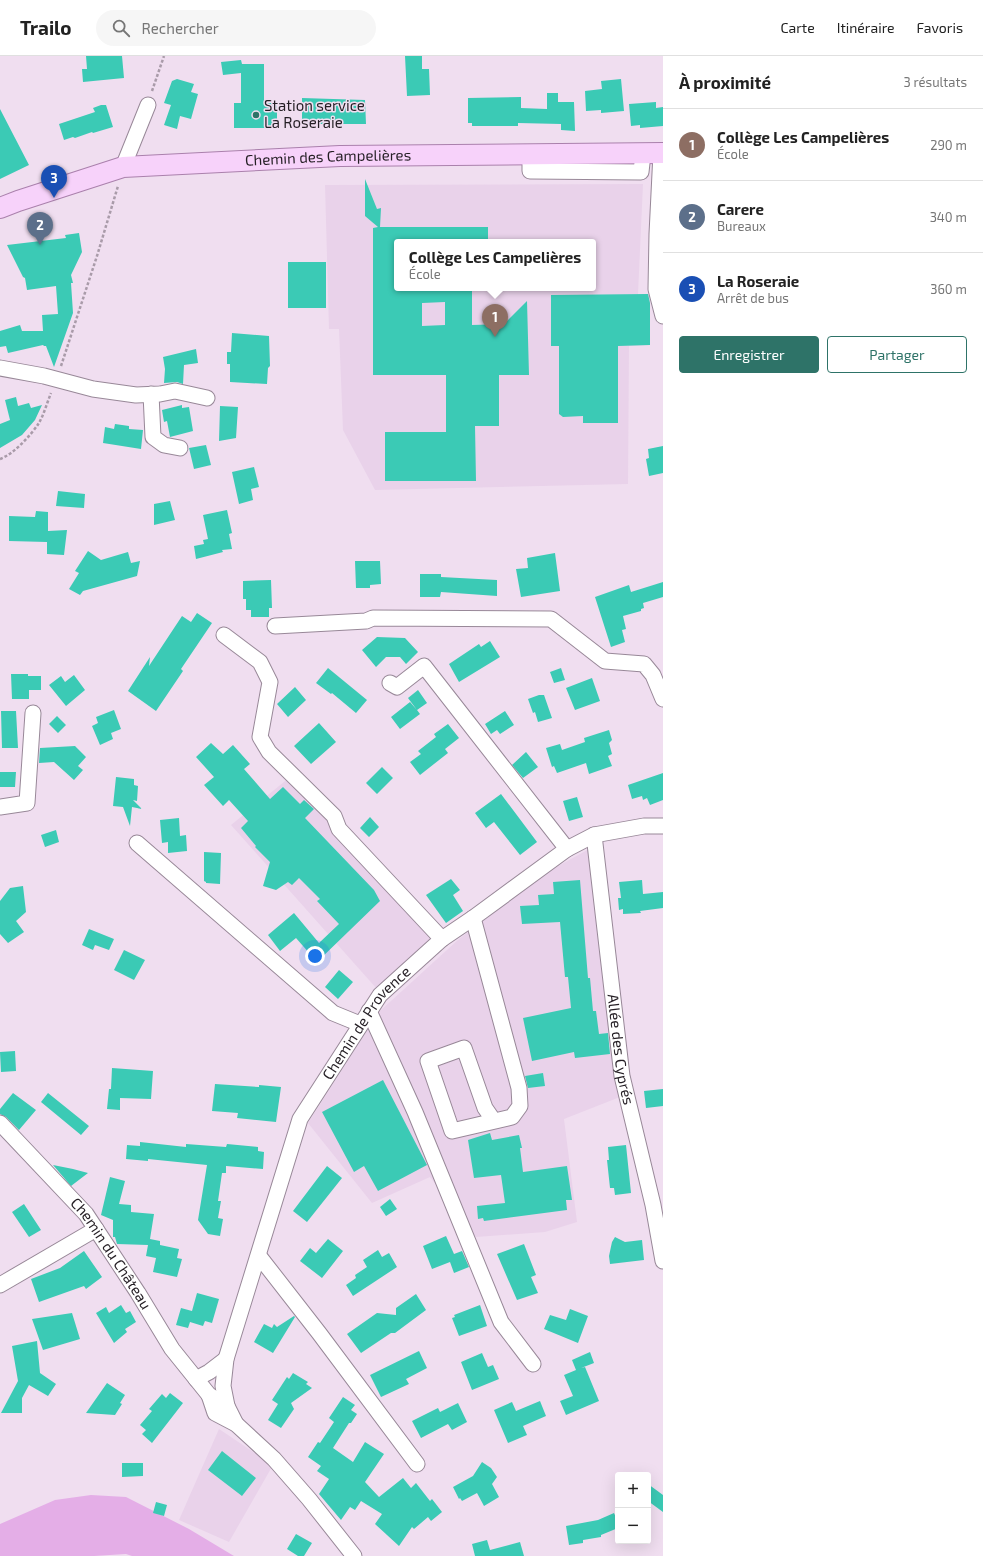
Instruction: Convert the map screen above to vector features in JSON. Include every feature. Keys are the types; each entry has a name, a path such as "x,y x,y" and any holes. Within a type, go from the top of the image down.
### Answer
{"main road":[{"name":"Chemin des Campelières","path":"0,208 123,167 340,156 530,155 652,158"}],"street":[{"path":"123,167 148,105"},
{"path":"652,158 662,172 657,234 656,290 663,316"},
{"path":"0,368 57,379 94,389 136,395 160,394 175,391 207,398"},
{"path":"151,394 152,437 164,445 180,448"},
{"path":"275,626 366,621 373,618 551,619 605,662 644,664 653,675 663,699"},
{"path":"224,635 260,662 270,682 260,737 269,752 334,816 339,829 442,939"},
{"path":"390,684 397,687 424,666 567,850"},
{"path":"0,807 27,803 32,713"},
{"name":"Chemin de Provence","path":"227,1406 223,1386 226,1359 300,1119 360,1024 380,996 442,939 567,850 594,835 644,826 663,826"},
{"name":"Allée des Cyprés","path":"594,835 622,1076 653,1205 663,1261"},
{"path":"137,843 333,1013 360,1024"},
{"path":"473,918 519,1088 520,1106 512,1117 452,1131 428,1061 464,1048 485,1108 494,1121"},
{"path":"369,1011 415,1112 501,1322 533,1364"},
{"name":"Chemin du Château","path":"0,1123 86,1214 172,1349 209,1395 227,1406 236,1424"},
{"path":"0,1284 96,1229"},
{"path":"259,1256 418,1464"},
{"path":"196,1379 210,1372 226,1359"},
{"name":"Chemin du Château","path":"209,1395 215,1414 236,1424 274,1459 309,1499 354,1556"}],"path":[{"path":"148,105 164,56"},
{"path":"0,459 17,448 39,422 57,379 113,206 123,167"}],"shaded area":[{"path":"643,184 638,294 650,294 650,345 629,346 628,484 375,490 343,430 339,329 329,329 325,185"},
{"path":"295,773 431,938 377,989 231,825"},
{"path":"589,849 620,1097 564,1119 577,1222 545,1232 476,1237 430,1177 372,1203 308,1123 380,1011 459,939 542,875"},
{"path":"219,1429 273,1465 229,1542 179,1520"},
{"path":"91,1495 126,1497 189,1529 234,1556 132,1556 126,1554 94,1556 0,1556 0,1524 55,1500"}],"building":[{"path":"86,56 122,56 124,78 83,82 82,69 87,69"},
{"path":"405,56 422,56 422,69 429,69 430,95 407,96"},
{"path":"241,60 242,64 264,64 264,103 277,103 277,128 234,128 234,103 241,103 241,73 223,75 221,62"},
{"path":"177,79 194,84 191,92 198,94 191,119 180,116 177,129 164,125 171,105 164,103 172,81"},
{"path":"621,79 624,111 601,113 601,110 586,111 585,91 602,89 601,81"},
{"path":"547,93 558,93 558,102 574,102 575,131 561,130 561,124 518,123 518,126 472,126 472,123 468,123 468,98 521,97 521,108 547,109"},
{"path":"302,98 365,100 366,124 302,124"},
{"path":"656,102 656,108 663,107 663,126 640,128 640,125 631,126 629,104"},
{"path":"106,105 113,127 64,140 59,124 95,112 93,108"},
{"path":"0,109 29,165 0,179"},
{"path":"365,179 377,209 381,208 380,227 488,227 488,239 394,239 394,291 472,291 472,325 504,324 527,301 529,375 499,375 499,426 475,426 476,481 385,481 385,432 446,432 446,375 373,375 373,228 378,227 365,216","holes":["445,302 445,325 422,326 422,303"]},
{"path":"79,233 82,252 71,275 73,283 71,283 73,313 54,367 46,346 43,345 8,353 6,346 0,347 0,331 20,325 22,331 43,331 42,315 58,314 56,286 27,290 25,278 23,277 7,245 66,238 65,235"},
{"path":"288,262 326,262 326,308 288,308"},
{"path":"648,294 650,303 650,345 618,346 618,423 583,423 583,416 563,417 559,414 559,346 551,346 551,295"},
{"path":"232,333 269,336 270,366 268,368 267,384 230,382 230,364 227,364 227,352 231,352"},
{"path":"196,349 198,363 184,365 183,384 177,382 164,383 165,369 163,357"},
{"path":"16,397 18,406 29,403 31,408 42,405 35,420 22,435 0,448 0,424 10,420 5,400"},
{"path":"182,405 182,408 189,407 193,431 170,437 167,421 164,422 162,410"},
{"path":"220,406 238,407 236,438 219,441"},
{"path":"115,424 129,426 129,429 143,430 141,449 103,443 105,427 114,429"},
{"path":"206,445 211,465 194,469 189,448"},
{"path":"663,446 663,473 649,476 646,459 649,458 648,449"},
{"path":"254,467 259,487 251,489 253,500 239,504 232,472"},
{"path":"58,491 85,494 84,508 56,506"},
{"path":"170,501 175,520 154,525 154,504"},
{"path":"227,510 232,533 229,534 232,549 222,550 223,552 196,559 194,546 204,544 203,540 208,539 203,515"},
{"path":"36,511 48,512 48,531 67,530 64,555 47,554 47,542 9,541 9,516 35,517"},
{"path":"88,551 101,560 128,552 131,563 140,561 137,576 83,591 80,595 69,589 79,573 75,571"},
{"path":"555,553 560,591 521,597 516,569 528,568 527,558"},
{"path":"355,561 380,561 381,584 370,585 370,588 356,588"},
{"path":"420,574 441,574 441,577 497,580 497,596 441,592 440,597 420,597"},
{"path":"271,580 272,608 269,608 269,617 251,617 251,610 246,610 246,599 243,599 243,581"},
{"path":"663,582 663,597 643,603 644,608 641,609 641,611 623,616 626,629 622,630 625,642 611,647 595,597 629,585 631,592"},
{"path":"197,613 212,623 181,669 183,671 156,711 128,691 150,657 149,666 182,616 191,622"},
{"path":"377,637 405,638 418,652 406,664 400,657 386,657 376,667 362,650"},
{"path":"490,641 500,657 459,682 449,664 479,644 481,647"},
{"path":"328,668 367,700 356,713 332,693 331,694 316,683"},
{"path":"561,668 565,680 554,683 550,672"},
{"path":"11,674 41,676 41,690 29,690 29,699 12,699"},
{"path":"74,675 85,690 66,706 49,685 61,676 65,682"},
{"path":"592,678 600,701 575,710 566,688"},
{"path":"295,687 306,700 288,717 277,704"},
{"path":"418,690 427,703 417,710 408,698"},
{"path":"539,695 544,695 552,718 538,722 535,712 533,713 528,699"},
{"path":"410,702 420,714 400,729 391,717"},
{"path":"114,710 121,729 111,733 113,739 100,745 92,726 98,723 96,717"},
{"path":"1,711 16,711 18,748 2,748"},
{"path":"505,711 514,725 500,734 497,730 491,734 485,724"},
{"path":"57,716 66,725 58,733 49,724"},
{"path":"319,723 336,742 311,764 294,746"},
{"path":"448,724 459,738 445,749 448,753 420,775 410,762 421,754 418,751 436,737 434,734"},
{"path":"609,730 612,740 609,743 612,754 608,756 612,766 589,774 586,763 557,773 554,766 552,767 546,748 560,744 562,750 585,742 584,738"},
{"path":"211,743 223,754 233,745 250,764 244,769 270,799 283,787 300,804 304,800 314,809 305,818 374,890 380,901 317,962 296,938 280,951 268,935 294,913 319,943 339,924 317,901 320,899 299,878 292,885 288,882 276,890 263,886 270,862 255,847 256,846 241,828 248,821 229,800 223,806 204,785 214,777 196,757"},
{"path":"75,746 86,757 78,766 83,770 74,780 54,762 39,763 40,748"},
{"path":"526,752 538,767 523,778 512,765"},
{"path":"382,767 393,778 377,794 366,783"},
{"path":"0,772 16,772 15,787 0,787"},
{"path":"663,773 663,800 650,805 647,798 643,800 642,796 632,799 628,785"},
{"path":"116,777 134,779 134,785 138,786 137,801 133,800 142,809 132,807 130,826 123,807 113,806"},
{"path":"501,794 537,842 520,855 494,822 486,828 475,813"},
{"path":"577,797 583,817 569,821 563,801"},
{"path":"370,817 379,827 369,837 360,828"},
{"path":"179,818 180,836 186,835 187,851 168,853 168,842 162,843 160,820"},
{"path":"56,830 59,842 45,847 41,835"},
{"path":"204,852 221,853 220,884 206,883 204,881"},
{"path":"451,879 460,890 453,895 463,911 446,923 426,895"},
{"path":"580,880 588,978 590,978 593,1011 596,1011 599,1034 608,1033 610,1054 575,1058 574,1052 532,1061 523,1018 571,1008 568,977 565,977 560,922 522,924 520,906 539,905 538,895 554,894 553,882"},
{"path":"642,880 643,894 663,892 663,908 640,911 641,913 623,914 623,909 619,910 618,898 621,898 619,882"},
{"path":"23,886 26,912 16,921 24,932 8,943 0,934 0,901 10,888"},
{"path":"89,929 114,939 109,950 95,945 93,950 82,945"},
{"path":"124,950 145,960 134,980 114,970"},
{"path":"339,970 353,982 338,999 325,987"},
{"path":"15,1051 16,1071 1,1072 0,1052"},
{"path":"112,1068 153,1071 151,1099 120,1098 120,1110 107,1109 109,1089 111,1089"},
{"path":"543,1073 545,1086 528,1088 525,1076"},
{"path":"383,1080 427,1165 378,1191 364,1166 354,1172 322,1112"},
{"path":"215,1084 281,1087 276,1122 237,1118 238,1113 212,1111"},
{"path":"663,1089 663,1106 646,1108 644,1091"},
{"path":"13,1093 36,1110 19,1130 6,1117 0,1114 0,1109"},
{"path":"48,1093 89,1126 81,1135 41,1102"},
{"path":"490,1133 492,1140 519,1135 522,1148 520,1148 523,1172 567,1166 572,1200 566,1200 567,1210 484,1221 483,1218 478,1219 477,1206 505,1203 501,1175 474,1178 468,1140"},
{"path":"140,1142 186,1147 186,1144 226,1147 227,1144 258,1147 258,1151 264,1152 263,1169 226,1166 226,1173 222,1173 218,1201 221,1201 218,1218 223,1219 220,1236 208,1234 198,1220 207,1165 148,1159 148,1161 126,1159 127,1145 140,1146"},
{"path":"626,1145 631,1193 615,1195 614,1188 610,1188 607,1160 609,1160 608,1147"},
{"path":"53,1165 73,1169 88,1173 71,1186"},
{"path":"327,1166 342,1178 307,1222 293,1211"},
{"path":"110,1177 125,1181 119,1204 131,1205 131,1212 154,1214 150,1239 160,1241 160,1245 179,1249 177,1258 182,1259 177,1277 153,1272 156,1258 146,1256 148,1245 117,1244 115,1237 113,1237 113,1220 101,1215"},
{"path":"390,1199 397,1209 386,1216 380,1207"},
{"path":"24,1204 41,1230 29,1237 12,1212"},
{"path":"446,1236 454,1254 462,1251 469,1267 454,1273 450,1262 432,1269 423,1246"},
{"path":"615,1237 625,1242 642,1240 644,1260 610,1264 609,1256 612,1242"},
{"path":"328,1239 343,1251 322,1278 300,1261 310,1248 316,1253"},
{"path":"524,1244 536,1275 531,1277 538,1293 517,1300 497,1254"},
{"path":"378,1250 382,1257 389,1253 397,1267 353,1296 346,1285 356,1278 355,1275 367,1267 363,1260"},
{"path":"84,1251 102,1277 86,1289 84,1286 39,1302 31,1279 60,1268"},
{"path":"197,1293 219,1299 212,1323 205,1321 203,1326 190,1322 188,1328 176,1325 181,1308 192,1311"},
{"path":"416,1294 426,1310 395,1333 391,1333 361,1353 347,1334 377,1313 396,1315 396,1308"},
{"path":"121,1305 126,1313 130,1311 136,1322 125,1329 127,1332 114,1343 96,1313 106,1307 109,1313"},
{"path":"480,1305 487,1326 459,1336 452,1318 455,1317 454,1315"},
{"path":"570,1309 588,1316 578,1343 544,1329 550,1315 566,1320"},
{"path":"72,1313 80,1339 43,1350 32,1319"},
{"path":"294,1316 295,1317 273,1353 254,1342 264,1324 272,1328 274,1324 277,1327"},
{"path":"37,1341 40,1373 56,1384 48,1396 29,1385 22,1398 22,1413 1,1413 18,1381 12,1346"},
{"path":"419,1351 427,1368 406,1379 409,1384 381,1397 370,1375"},
{"path":"590,1352 594,1363 581,1368 585,1367 599,1401 566,1415 560,1401 573,1396 564,1375 576,1370 572,1360"},
{"path":"482,1353 488,1367 493,1365 499,1379 472,1390 461,1362"},
{"path":"293,1373 308,1382 306,1384 312,1388 291,1403 294,1409 281,1428 268,1420 278,1404 272,1400 287,1377 289,1379"},
{"path":"107,1383 125,1395 120,1403 122,1404 115,1415 86,1413"},
{"path":"170,1393 183,1403 152,1443 142,1434 146,1430 140,1425 152,1411 149,1409 162,1394 166,1398"},
{"path":"343,1397 355,1405 351,1410 357,1414 351,1423 349,1423 333,1448 353,1462 365,1442 384,1454 365,1482 379,1497 403,1478 411,1488 416,1483 430,1501 432,1499 442,1512 431,1521 428,1517 414,1529 412,1527 399,1546 375,1524 382,1514 361,1501 355,1510 350,1507 341,1520 319,1494 329,1479 317,1471 321,1466 308,1457 318,1442 320,1443 334,1422 329,1418"},
{"path":"540,1401 546,1416 523,1426 527,1435 508,1443 494,1410 512,1402 516,1411"},
{"path":"458,1403 467,1422 452,1430 448,1424 421,1438 412,1421 438,1408 440,1412"},
{"path":"222,1451 256,1478 242,1496 208,1470"},
{"path":"482,1462 491,1468 497,1477 492,1484 499,1497 484,1506 477,1493 462,1501 460,1498 459,1499 453,1487 473,1476"},
{"path":"122,1463 143,1463 143,1476 122,1477"},
{"path":"651,1486 663,1495 663,1512 651,1503"},
{"path":"156,1502 167,1505 164,1516 153,1513"},
{"path":"614,1513 615,1529 601,1535 601,1537 583,1540 583,1543 569,1545 566,1526 598,1520"},
{"path":"296,1534 312,1543 304,1556 298,1556 287,1549"},
{"path":"487,1540 490,1550 520,1542 524,1556 475,1556 472,1544"}],"place":[{"name":"Station service La Roseraie","path":"256,115"},
{"name":"La Roseraie","path":"54,198"},
{"name":"Carere","path":"40,245"},
{"name":"Collège Les Campelières","path":"495,337"}]}
